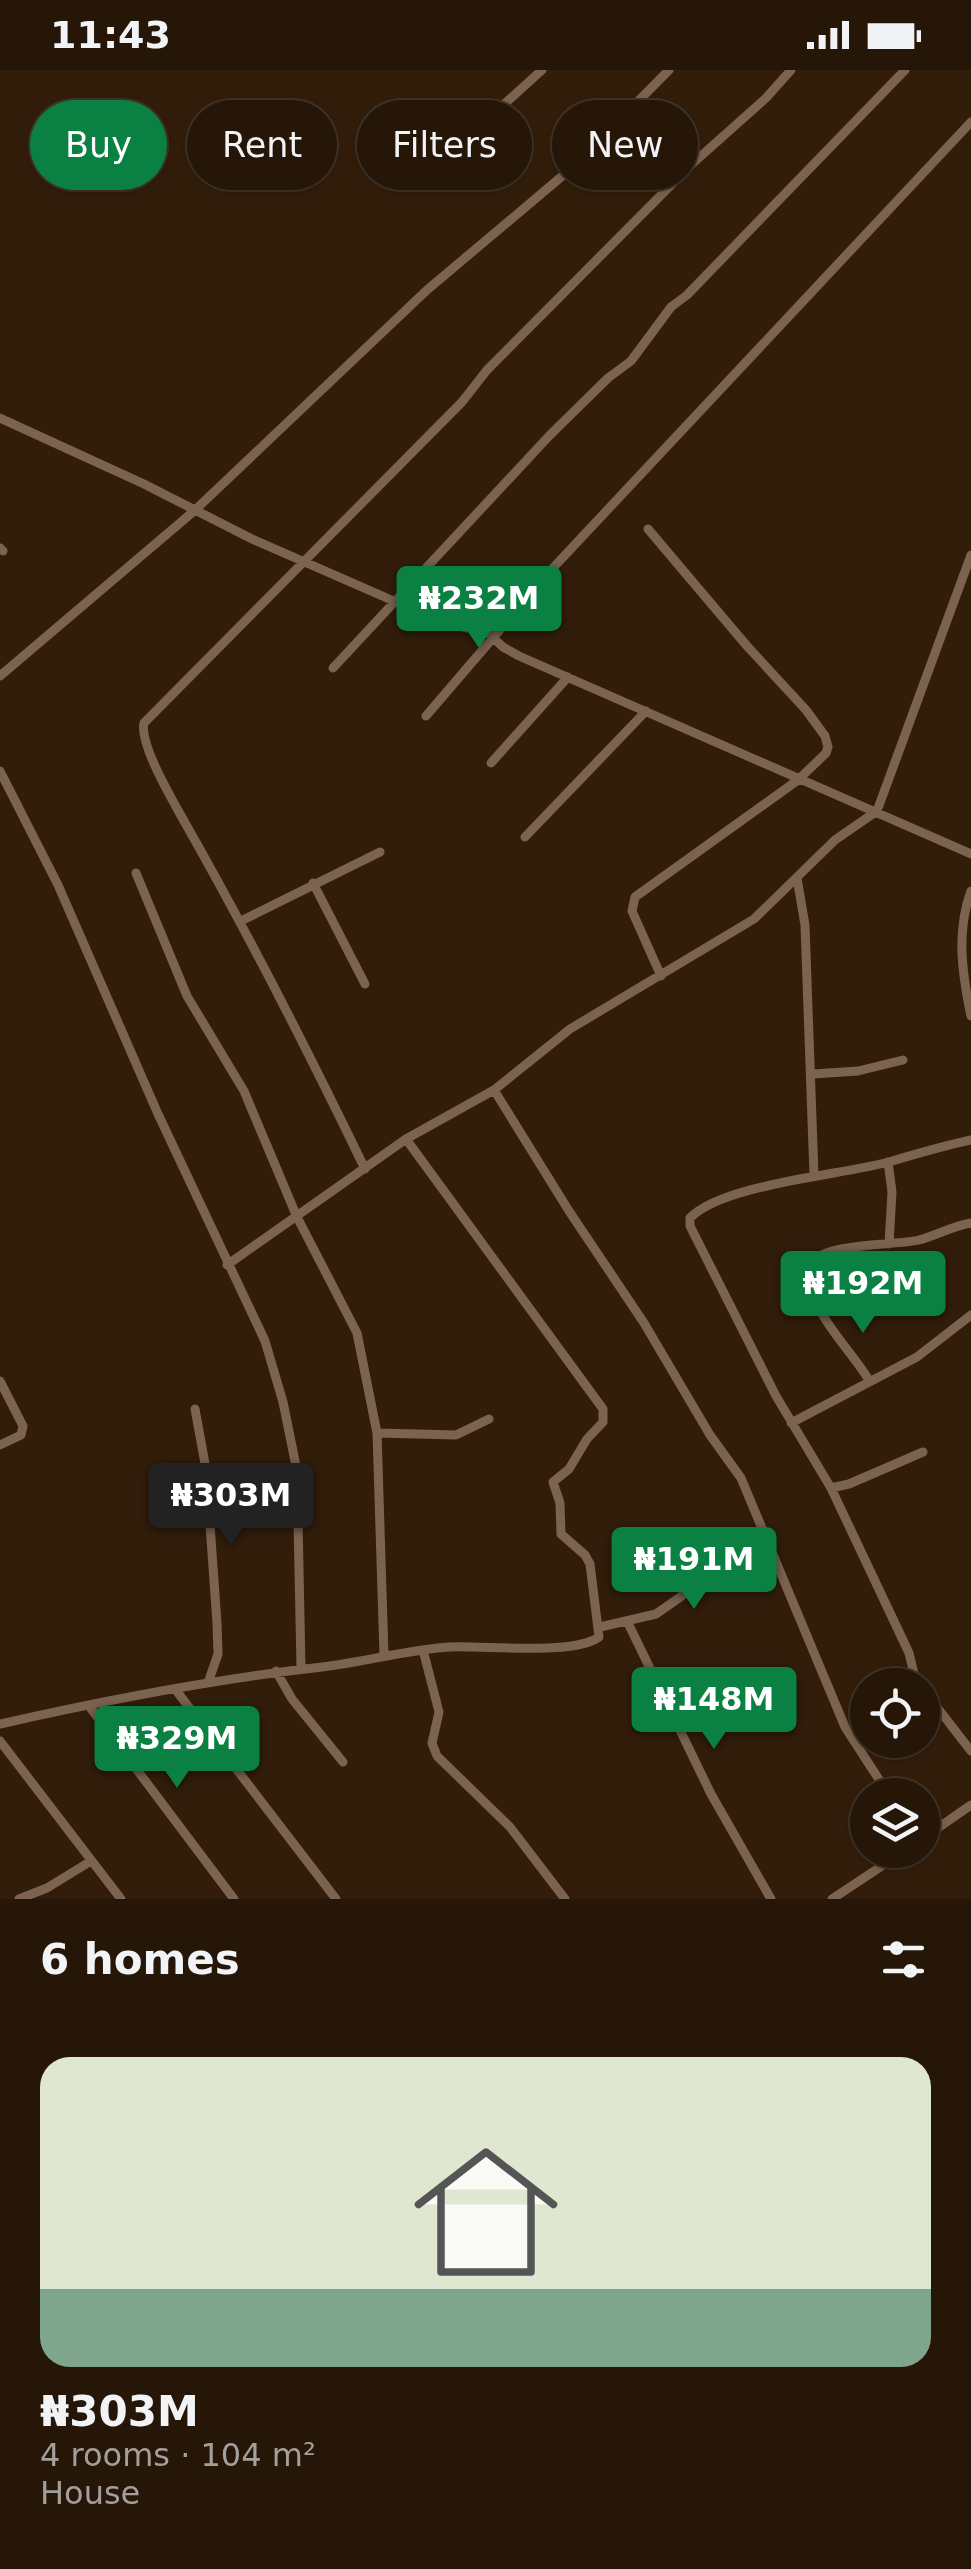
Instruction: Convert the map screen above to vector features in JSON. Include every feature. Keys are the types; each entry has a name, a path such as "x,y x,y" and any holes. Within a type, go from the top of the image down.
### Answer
{"street":[{"path":"509,100 542,70"},
{"path":"0,676 194,511 427,290 574,167 669,70"},
{"path":"364,1169 241,920 177,808 142,731 148,719 462,402 487,370 791,70"},
{"path":"333,668 549,436 631,361 671,307 687,296 905,70"},
{"path":"426,716 539,583 971,122"},
{"path":"0,418 304,561 444,623 487,632 503,647 568,677 971,854"},
{"path":"648,529 806,710 825,736 826,753 798,780 635,897 632,910 661,976"},
{"path":"227,1265 406,1140 494,1090 570,1029 754,920 835,840 877,811 971,555"},
{"path":"491,763 568,677"},
{"path":"525,837 646,711"},
{"path":"0,771 58,885 83,949 265,1341 298,1471 301,1668"},
{"path":"241,920 380,852"},
{"path":"136,873 187,996 244,1092 297,1217 357,1333 377,1434 384,1655"},
{"path":"798,878 805,925 814,1175"},
{"path":"313,883 365,984"},
{"path":"971,890 960,938 971,1016"},
{"path":"813,1074 903,1060"},
{"path":"494,1090 644,1323 710,1434 742,1478 845,1727 878,1778"},
{"path":"0,1724 276,1670 423,1650 509,1650 584,1643 599,1637 590,1564 562,1534 560,1503 553,1482 569,1469 586,1439 602,1422 603,1410 406,1140"},
{"path":"914,1668 831,1488 791,1423 690,1226 690,1218 731,1196 971,1140"},
{"path":"888,1162 892,1192 890,1244"},
{"path":"868,1380 856,1357 827,1321 808,1267 823,1252 917,1241 971,1223"},
{"path":"791,1423 918,1357 971,1315"},
{"path":"0,1382 24,1426 21,1435 0,1444"},
{"path":"194,1409 206,1470 218,1623 218,1654 208,1683"},
{"path":"377,1434 456,1435 488,1419"},
{"path":"831,1488 923,1452"},
{"path":"600,1627 656,1614 733,1560 768,1542"},
{"path":"628,1621 711,1794 772,1899"},
{"path":"423,1650 439,1712 432,1732 436,1756 510,1827 565,1899"},
{"path":"276,1670 292,1699 343,1762"},
{"path":"175,1689 336,1899"},
{"path":"89,1706 234,1899"},
{"path":"940,1711 971,1751"},
{"path":"0,1741 122,1899"},
{"path":"940,1826 971,1805"},
{"path":"19,1899 47,1888 91,1862"},
{"path":"832,1899 879,1868"}]}
